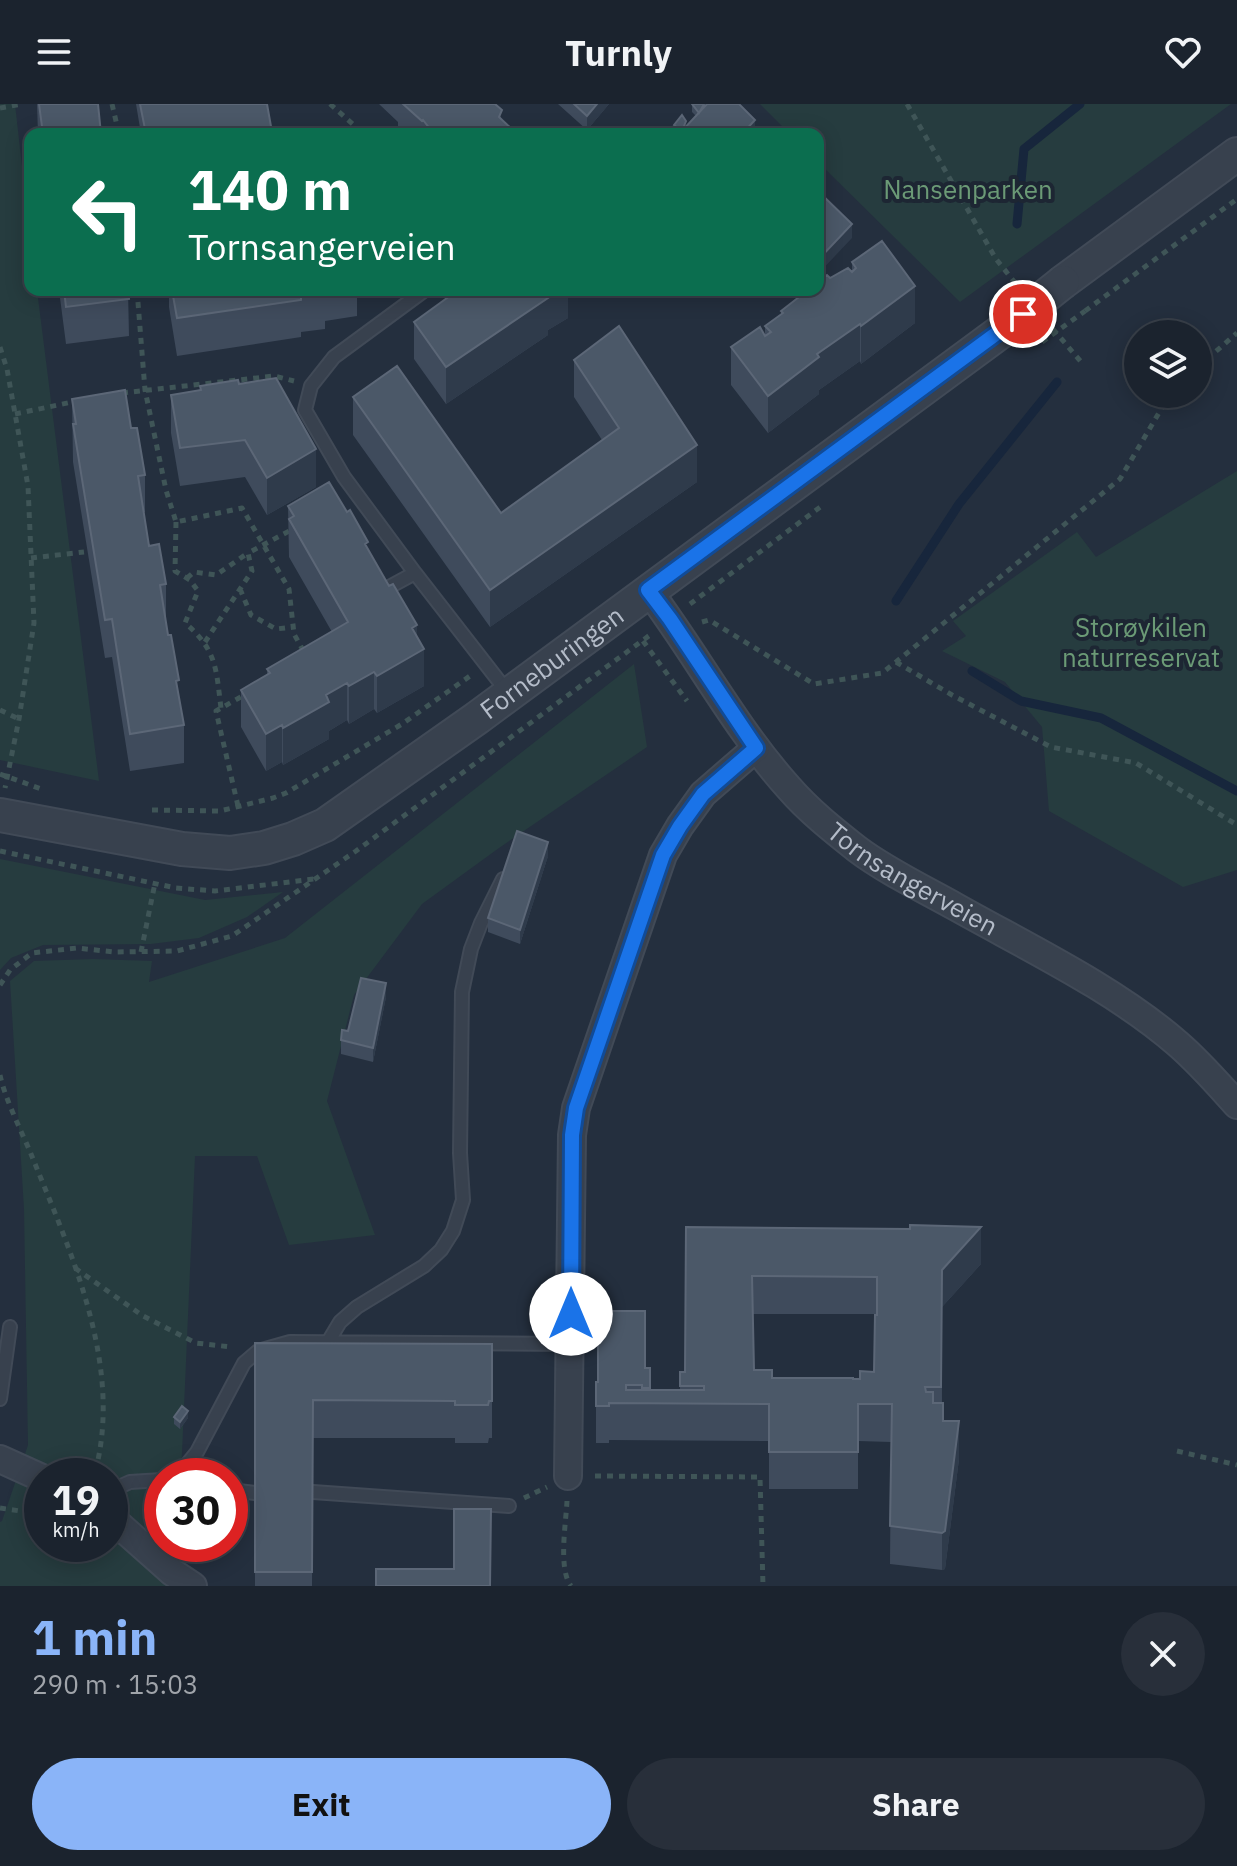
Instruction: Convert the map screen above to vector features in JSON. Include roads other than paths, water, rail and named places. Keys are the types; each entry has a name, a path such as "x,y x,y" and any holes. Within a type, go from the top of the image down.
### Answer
{"street":[{"name":"Forneburingen","path":"1,808 182,849 230,853 264,848 325,825 509,694 1237,154"},
{"name":"Tornsangerveien","path":"648,590 756,748 789,788 820,818 860,851 912,883 1104,991 1142,1016 1177,1043 1237,1105"},
{"path":"568,1476 572,1135 576,1108 663,855 703,794 756,748"},
{"path":"0,1459 24,1470"},
{"path":"128,1533 172,1572 193,1586"}],"lane":[{"path":"417,296 334,357 311,386 305,410 344,477 509,694"},
{"path":"376,594 415,573"},
{"path":"328,1342 340,1322 357,1307 424,1266 441,1250 453,1231 463,1200 460,1153 462,992 471,949 507,872"},
{"path":"0,1399 10,1327"},
{"path":"193,1458 244,1363 258,1351 290,1342 570,1344"},
{"path":"248,1492 255,1493"},
{"path":"313,1492 509,1506"}],"waterway":[{"path":"1017,224 1024,149 1080,104"},
{"path":"896,601 959,504 1057,382"},
{"path":"972,671 1021,701 1101,718 1237,791"}],"park label":[{"name":"Nansenparken","path":"968,190"},
{"name":"Storøykilen naturreservat","path":"1141,643"}]}
